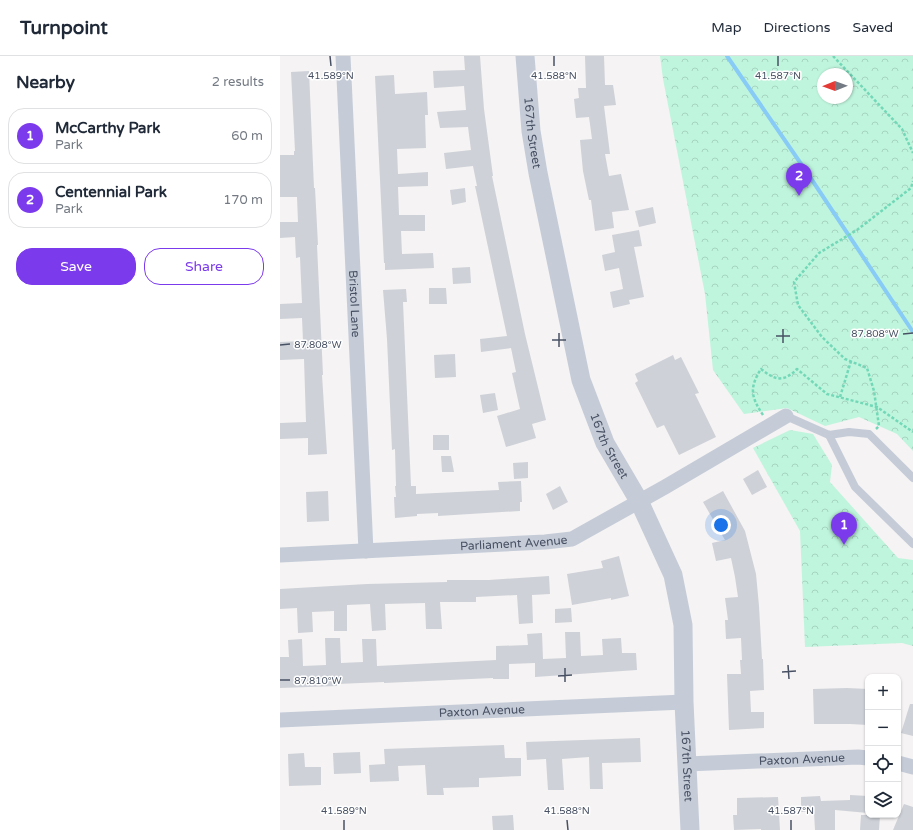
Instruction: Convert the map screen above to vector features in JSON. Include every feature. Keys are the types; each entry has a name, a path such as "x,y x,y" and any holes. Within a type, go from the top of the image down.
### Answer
{"street":[{"name":"Bristol Lane","path":"343,56 366,551"},
{"name":"167th Street","path":"526,56 531,131 538,173 581,380 605,444 639,501 674,575 683,625 684,702 690,830"},
{"name":"Parliament Avenue","path":"280,555 545,542 572,539 665,487 786,416"},
{"name":"Paxton Avenue","path":"280,720 684,702"},
{"name":"Paxton Avenue","path":"687,764 865,758"},
{"path":"901,764 913,767"}],"lane":[{"path":"786,416 829,434 849,432 868,434 913,478"},
{"path":"829,434 855,487 913,544"}],"path":[{"path":"833,56 902,129 913,153"},
{"path":"868,434 879,426 874,391 867,368 845,359 822,337 798,305 794,282 819,253 857,230 911,188 913,181"},
{"path":"840,397 851,361"},
{"path":"765,417 756,402 752,387 754,380 761,369 770,376 781,379 789,377 797,369 827,394 877,407 913,432"}],"green space":[{"path":"660,56 913,56 913,451 897,434 859,417 825,426 787,408 744,414 713,370 705,294 663,79"},
{"path":"790,430 813,434 832,465 830,482 898,558 913,560 913,646 902,643 805,647 800,531 753,448"}],"building":[{"path":"464,56 480,56 484,109 492,176 525,334 546,420 532,424 536,438 506,447 497,416 520,409 512,373 516,372 511,348 481,352 480,339 507,336 475,186 477,186 473,166 446,169 444,153 471,150 468,127 440,128 437,112 466,110 464,86 434,88 433,71 465,70"},
{"path":"585,56 604,56 605,85 613,85 616,105 604,106 610,154 605,154 609,176 621,174 629,210 612,212 614,228 595,231 591,200 589,200 583,171 580,140 592,139 589,117 576,118 574,99 579,98 578,88 586,88"},
{"path":"309,71 318,245 322,375 327,454 308,455 308,438 280,439 280,423 306,422 304,359 280,360 280,342 303,341 302,318 280,319 280,304 302,303 300,257 296,258 295,237 280,238 280,222 298,222 297,197 280,197 280,155 294,155 295,151 291,72"},
{"path":"394,75 395,94 427,92 428,115 425,115 426,148 397,149 398,174 428,172 428,186 398,187 399,215 425,215 425,231 401,231 402,254 433,253 434,268 385,270 375,76"},
{"path":"465,188 466,202 452,205 450,190"},
{"path":"653,207 656,223 639,227 635,211"},
{"path":"639,230 642,246 634,247 644,297 629,300 630,304 613,308 610,292 623,289 619,268 605,271 602,255 615,252 612,235"},
{"path":"470,267 471,283 453,284 452,268"},
{"path":"429,288 446,288 447,304 429,304"},
{"path":"406,289 407,302 403,302 411,486 416,486 416,494 499,490 498,482 521,481 522,502 520,502 520,511 438,516 438,513 417,514 417,516 395,518 395,449 392,450 387,339 383,290"},
{"path":"455,354 456,377 435,378 434,355"},
{"path":"673,355 675,360 681,357 699,393 695,394 716,437 679,455 664,425 657,428 635,383 638,381 635,374"},
{"path":"495,393 498,410 483,413 480,395"},
{"path":"433,435 449,435 449,450 433,450"},
{"path":"441,456 451,456 454,472 442,472"},
{"path":"528,462 528,478 514,479 513,463"},
{"path":"758,470 767,487 752,495 743,479"},
{"path":"560,486 568,502 553,510 546,494"},
{"path":"328,491 329,521 307,522 306,492"},
{"path":"723,491 745,531 756,574 764,690 750,691 751,712 764,712 764,728 729,730 727,674 741,674 740,660 742,660 741,638 726,639 725,620 728,620 725,598 738,597 731,558 716,561 712,543 725,540 703,502"},
{"path":"619,556 629,596 572,605 567,574 603,568 601,561"},
{"path":"549,576 550,594 532,595 533,623 519,624 517,595 476,597 476,602 440,602 442,629 426,629 425,603 385,604 386,630 372,631 370,604 347,605 347,631 334,631 334,611 312,612 313,632 298,633 297,608 280,609 280,589"},
{"path":"571,608 572,622 555,623 555,609"},
{"path":"565,632 580,632 581,656 603,655 602,639 621,638 622,653 636,653 637,670 535,677 535,663 509,664 509,679 493,678 384,682 337,684 337,686 280,688 280,657 289,657 288,640 302,639 303,666 326,665 325,638 340,638 341,663 363,662 362,639 376,639 377,666 496,660 496,646 528,645 527,634 542,633 543,659 566,658"},
{"path":"813,689 865,689 865,725 814,724"},
{"path":"910,704 913,704 913,736 901,733"},
{"path":"640,738 641,762 602,763 603,789 590,789 589,757 562,759 564,790 548,790 546,759 527,760 526,742"},
{"path":"504,745 505,758 521,758 521,776 479,778 479,787 443,788 444,795 427,795 425,765 398,766 399,781 370,782 369,765 385,764 384,749"},
{"path":"360,752 361,773 334,774 333,753"},
{"path":"304,753 305,767 321,767 321,785 289,786 288,754"},
{"path":"850,795 865,796 865,813 835,810 835,830 815,830 814,812 801,812 801,797 820,796 821,801 850,800"},
{"path":"778,797 780,830 734,830 733,815 737,815 737,798"},
{"path":"904,804 913,807 913,830 893,830 898,818 901,818 901,811"},
{"path":"513,815 514,830 493,830 492,816"},
{"path":"861,815 865,815 865,818 880,818 879,830 860,830"}],"waterway":[{"path":"727,56 808,174 913,332"}],"place":[{"name":"Centennial Park","path":"799,196"},
{"name":"McCarthy Park","path":"844,545"}]}
